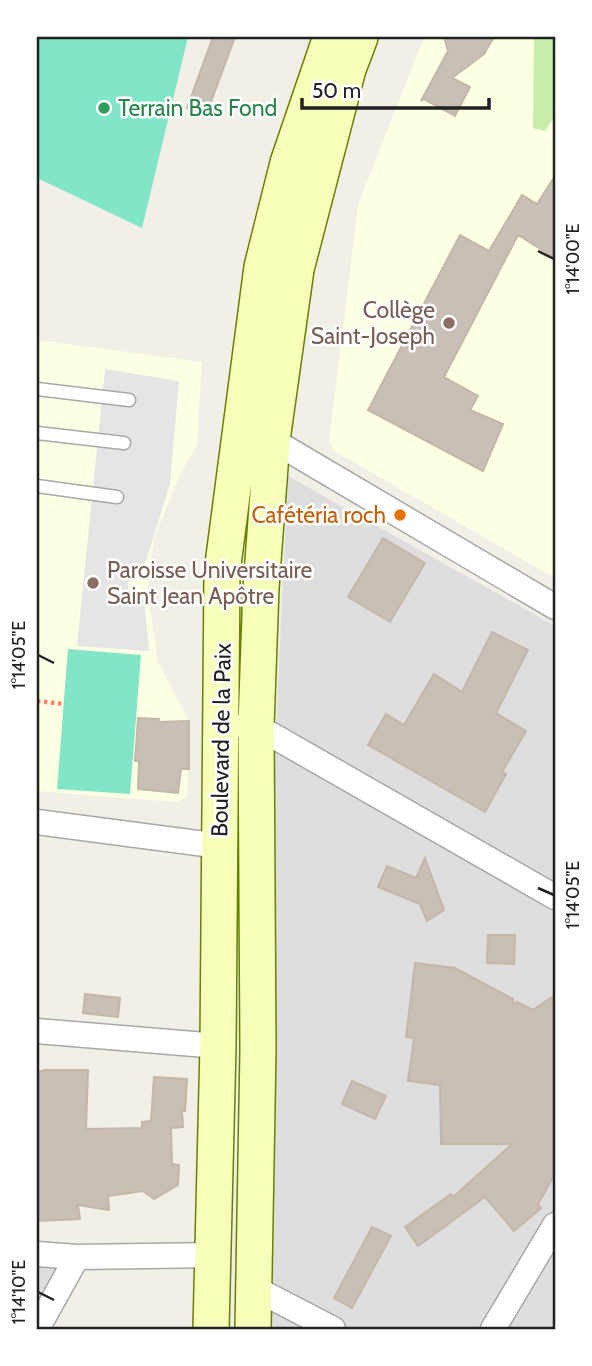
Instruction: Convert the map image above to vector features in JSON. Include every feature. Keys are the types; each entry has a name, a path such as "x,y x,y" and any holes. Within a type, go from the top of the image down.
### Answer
{"main road":[{"name":"Boulevard de la Paix","path":"211,1329 218,1046 222,572 262,267 288,163 331,37"},
{"name":"Boulevard de la Paix","path":"253,1329 258,1050 256,726 261,588 272,440 296,269 348,69 360,37"}],"street":[{"path":"272,440 555,607"},
{"path":"221,725 256,726 555,898"},
{"path":"37,822 220,846"},
{"path":"37,1031 218,1046"},
{"path":"493,1329 555,1225"},
{"path":"37,1254 77,1257 214,1255"},
{"path":"37,1329 77,1257"},
{"path":"254,1288 333,1329"}],"lane":[{"path":"37,389 129,400"},
{"path":"37,433 124,443"},
{"path":"37,486 117,497"}],"path":[{"path":"37,702 64,704"}],"shaded area":[{"name":"Collège Saint-Joseph","path":"424,37 555,37 555,578 334,451 329,441 358,205"},
{"name":"Paroisse Universitaire Saint Jean Apôtre","path":"37,340 202,362 197,445 180,474 155,536 149,570 148,596 158,662 189,721 187,798 176,802 37,791"},
{"path":"105,369 179,381 170,484 144,567 129,567 128,594 144,598 149,651 77,646"},
{"path":"288,476 555,626 555,1329 247,1329"},
{"path":"37,1261 68,1264 37,1323"}],"green space":[{"name":"Terrain Bas Fond","path":"37,37 188,37 142,228 37,178"},
{"path":"534,37 555,37 555,116 545,131 533,128"},
{"path":"68,649 141,655 130,794 57,789"}],"building":[{"path":"213,37 235,37 206,115 187,108"},
{"path":"444,37 494,37 484,54 452,78 470,87 455,116 424,99 421,101 448,51"},
{"path":"555,176 555,258 518,235 444,377 478,396 470,410 503,424 483,471 368,410 460,235 489,251 522,195 537,204"},
{"path":"383,538 425,563 390,622 348,597"},
{"path":"492,632 528,650 496,713 526,731 502,772 506,774 485,812 368,745 386,714 404,725 434,674 462,692"},
{"path":"138,718 159,719 158,722 189,721 189,769 181,769 178,793 138,789 139,761 135,761"},
{"path":"425,858 444,910 427,921 420,904 378,887 387,866 416,878"},
{"path":"488,935 515,935 514,964 487,963"},
{"path":"415,963 455,968 513,999 513,1005 517,1002 533,1010 555,995 555,1174 538,1204 541,1208 514,1231 485,1197 418,1246 405,1227 451,1194 453,1197 512,1144 441,1144 440,1085 408,1081 414,1038 406,1037"},
{"path":"85,994 120,998 118,1017 83,1013"},
{"path":"44,1070 88,1070 86,1129 142,1128 142,1122 151,1121 154,1077 187,1079 185,1111 182,1111 183,1127 171,1128 172,1164 179,1165 178,1185 154,1199 143,1191 108,1196 109,1210 78,1205 80,1219 37,1221 37,1073"},
{"path":"352,1081 386,1096 375,1119 342,1104"},
{"path":"372,1227 391,1236 352,1308 334,1298"}],"place":[{"name":"Terrain Bas Fond","path":"104,108"},
{"name":"Collège Saint-Joseph","path":"449,323"},
{"name":"Cafétéria roch","path":"400,515"},
{"name":"Paroisse Universitaire Saint Jean Apôtre","path":"93,583"}]}
